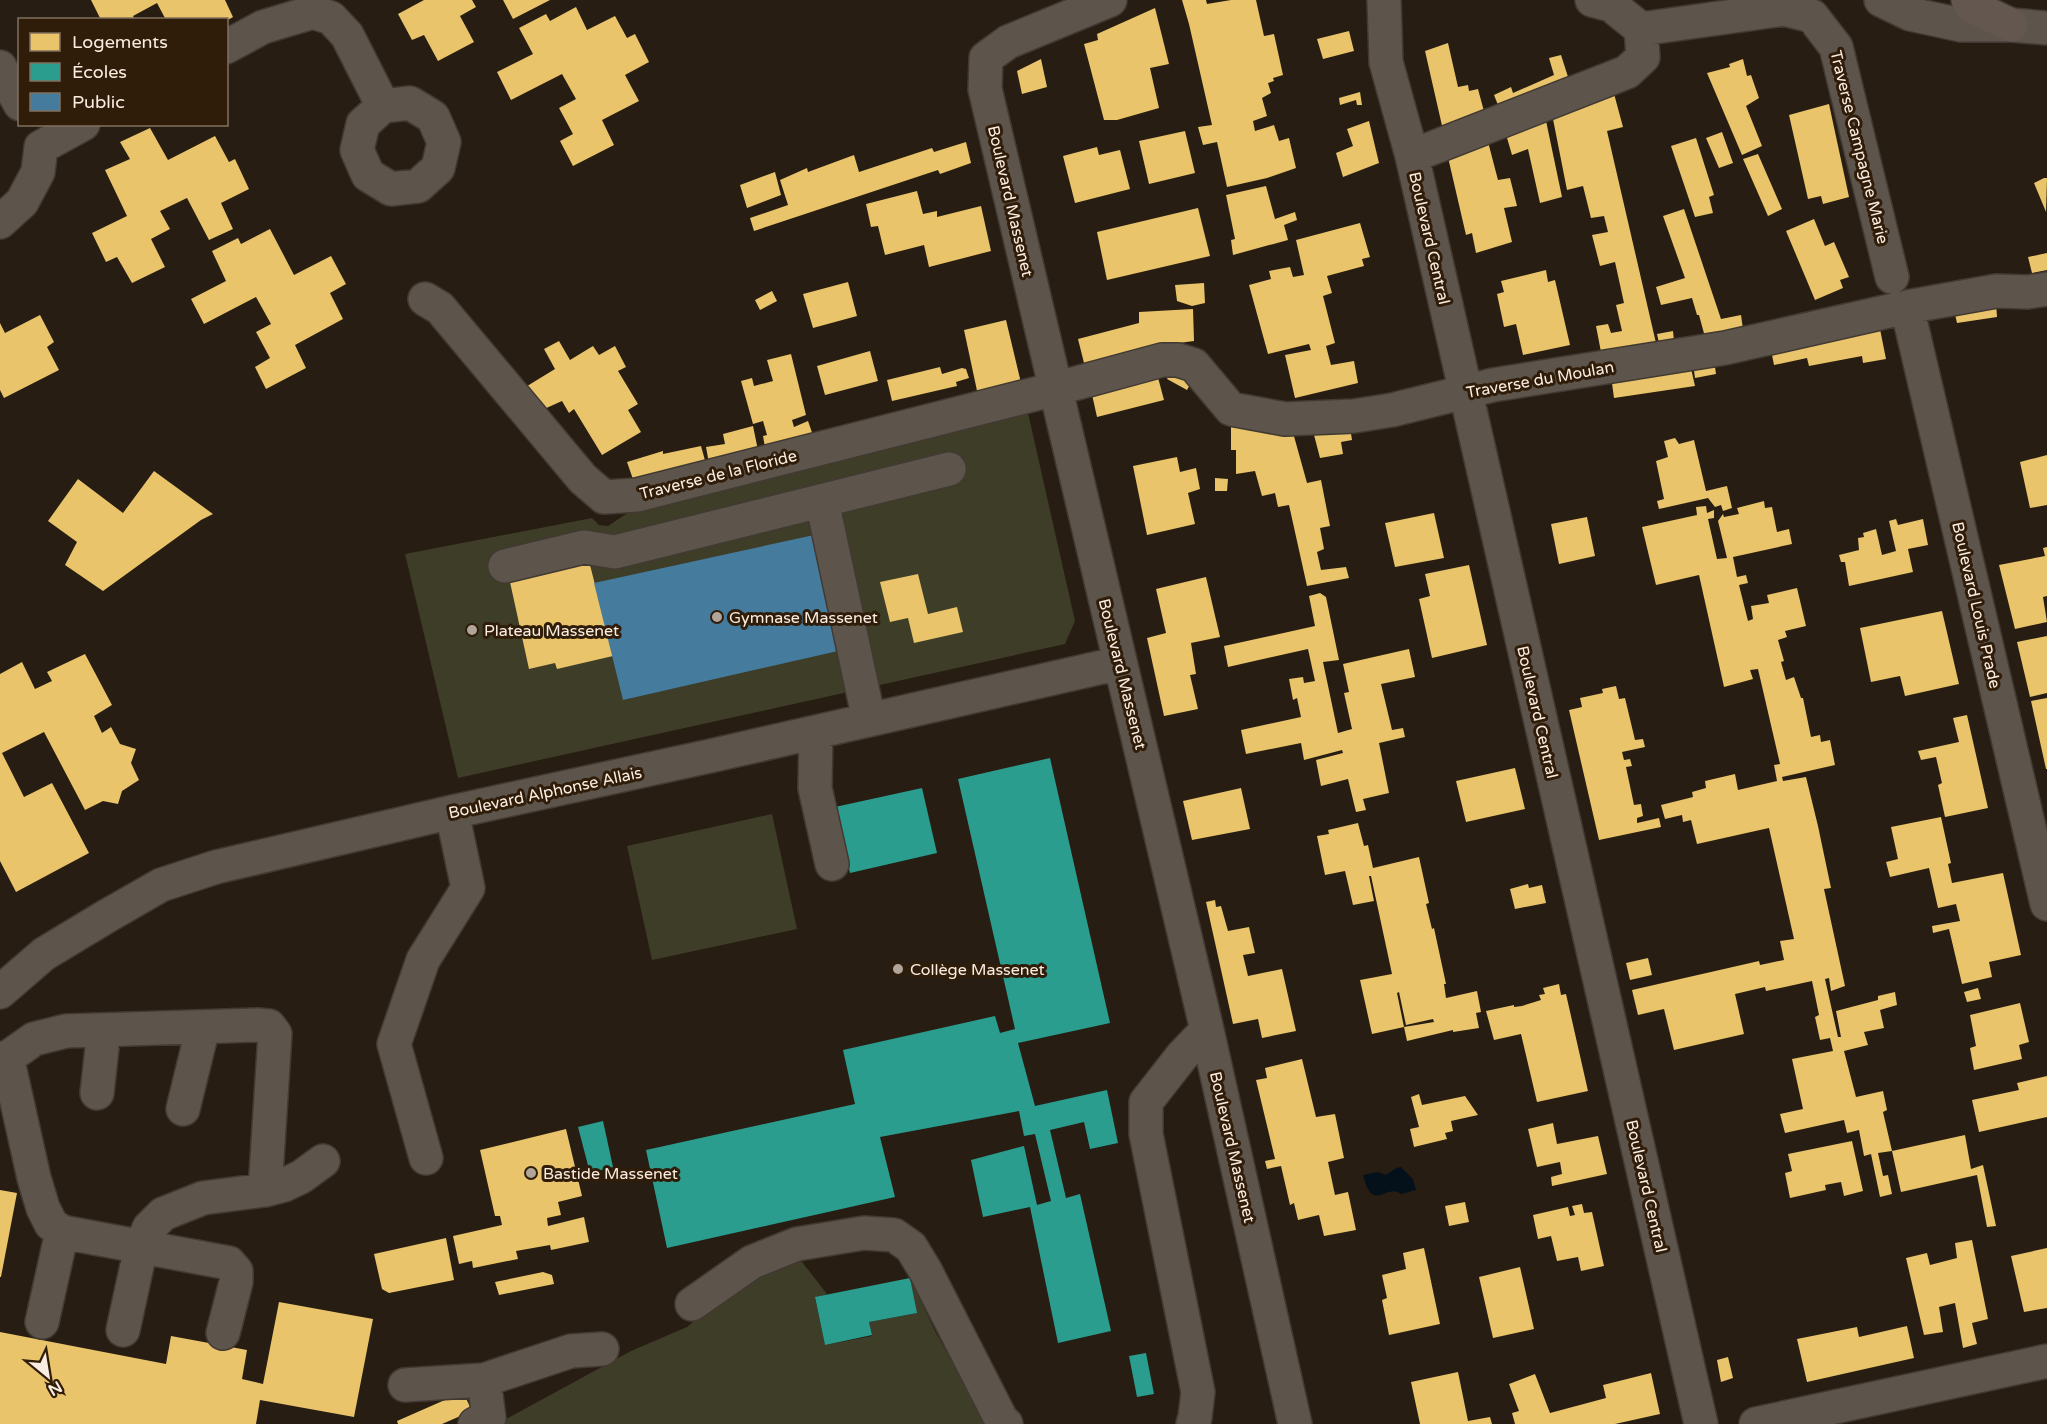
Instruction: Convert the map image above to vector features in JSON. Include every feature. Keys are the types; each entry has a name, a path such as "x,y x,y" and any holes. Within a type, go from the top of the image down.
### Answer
{"main road":[{"path":"1968,0 1971,6 2011,25"}],"street":[{"name":"Boulevard Massenet","path":"1110,0 1008,42 986,57 985,89 1054,389 1208,1030 1295,1424"},
{"name":"Boulevard Central","path":"1384,0 1386,62 1412,156 1701,1424"},
{"path":"1412,156 1627,72 1643,57 1641,29 1611,5 1592,0"},
{"path":"1881,0 1910,14 1961,25 2047,28"},
{"path":"228,46 263,27 312,6 332,18 347,35 383,106"},
{"name":"Traverse Campagne Marie","path":"1641,29 1784,9 1812,16 1836,47 1892,277"},
{"path":"0,67 18,100"},
{"path":"0,222 22,202 38,172 36,136 75,126"},
{"name":"Traverse du Moulan","path":"1054,389 1162,360 1178,360 1194,365 1231,409 1285,419 1354,416 1392,410 1493,385 1725,348 1907,307 1996,291 2028,292 2047,289"},
{"name":"Traverse de la Floride","path":"425,299 440,308 584,479 604,497 637,495 1054,389"},
{"name":"Boulevard Louis Prade","path":"1907,307 2047,904"},
{"path":"505,566 584,548 615,552 949,469"},
{"path":"822,501 869,720"},
{"name":"Boulevard Alphonse Allais","path":"0,992 44,954 161,885 216,867 1120,663"},
{"path":"816,732 815,788 832,864"},
{"path":"426,1158 394,1044 423,960 468,888 452,812"},
{"path":"224,1333 236,1282 236,1271 229,1263 62,1232 51,1224 43,1208 34,1178 4,1060 34,1039 66,1031 269,1026 275,1034 265,1190"},
{"path":"183,1109 203,1027"},
{"path":"97,1093 104,1030"},
{"path":"1192,1424 1198,1392 1146,1134 1146,1102 1182,1056 1208,1030"},
{"path":"123,1330 141,1247 149,1228 163,1214 203,1198 265,1190 284,1185 301,1177 323,1161"},
{"path":"42,1322 62,1232"},
{"path":"692,1304 752,1262 797,1244 864,1233 894,1235 911,1247 925,1270 1002,1421 1006,1424"},
{"path":"405,1385 484,1380 571,1351 602,1349"},
{"path":"1756,1424 2047,1361"},
{"path":"475,1424 489,1418 484,1380"}],"green space":[{"path":"1026,404 1075,621 1065,644 458,778 405,554 592,518 599,525 608,526 641,504"},
{"path":"772,814 797,929 652,960 627,846"},
{"path":"799,1258 827,1294 815,1298 825,1345 872,1336 869,1322 916,1313 910,1278 935,1331 987,1424 497,1424 631,1351 687,1327 754,1273"}],"water":[{"path":"1401,1167 1413,1179 1416,1190 1401,1194 1395,1191 1380,1195 1371,1193 1363,1175 1378,1172 1386,1175"}],"building: Logements":[{"path":"91,0 225,0 233,17 228,20 228,18 165,18 157,3 133,16 134,18 100,18"},
{"path":"424,0 472,0 476,7 460,16 474,42 438,61 424,35 412,40 398,14"},
{"path":"503,0 550,0 513,19"},
{"path":"1182,0 1206,0 1207,4 1231,0 1256,0 1264,36 1274,34 1283,75 1273,78 1274,81 1268,83 1271,93 1262,98 1267,116 1253,121 1255,131 1274,125 1279,141 1289,138 1296,168 1267,178 1227,187 1217,142 1203,145 1198,127 1212,125"},
{"path":"576,7 587,30 615,16 627,38 635,34 649,62 625,75 639,101 602,120 614,145 573,166 560,141 573,134 559,108 576,99 562,74 511,100 497,72 533,54 519,28 546,14 550,21"},
{"path":"1155,8 1169,64 1150,68 1159,108 1117,120 1104,120 1084,44 1098,40 1097,34"},
{"path":"1349,31 1354,51 1323,59 1317,39"},
{"path":"1448,43 1458,87 1468,85 1469,91 1478,89 1485,115 1443,130 1425,51"},
{"path":"1561,55 1570,83 1500,110 1494,95 1511,87 1513,93 1554,75 1549,58"},
{"path":"1041,59 1047,87 1022,94 1017,71"},
{"path":"1743,59 1747,76 1751,75 1759,98 1746,106 1762,146 1742,155 1707,73 1730,67 1729,64"},
{"path":"1613,90 1623,127 1607,131 1656,343 1601,352 1596,326 1608,324 1611,333 1622,331 1616,305 1624,303 1615,262 1600,266 1592,235 1608,232 1604,216 1591,218 1583,186 1567,190 1552,114"},
{"path":"1360,92 1362,105 1357,105 1356,100 1340,105 1339,98"},
{"path":"1829,104 1849,197 1823,204 1821,196 1808,199 1789,115"},
{"path":"1545,116 1562,197 1540,203 1528,149 1512,155 1505,131"},
{"path":"1369,121 1379,163 1343,177 1336,153 1353,146 1347,129"},
{"path":"150,128 168,160 215,136 229,162 235,159 249,189 221,203 233,229 209,240 187,198 160,211 170,229 151,239 165,267 132,283 117,257 106,262 92,233 127,216 105,170 130,159 120,142"},
{"path":"1185,131 1195,173 1149,184 1139,141"},
{"path":"1722,132 1733,163 1719,168 1706,138"},
{"path":"1487,138 1498,180 1510,178 1517,206 1504,208 1512,242 1476,253 1472,233 1466,235 1447,153"},
{"path":"1696,138 1714,195 1709,197 1713,213 1695,217 1671,146"},
{"path":"966,142 971,163 940,174 938,170 754,231 750,218 788,205 780,180 807,168 808,172 854,155 859,172 932,148 934,152"},
{"path":"1097,147 1099,155 1120,150 1130,189 1075,203 1063,156"},
{"path":"1758,154 1782,209 1768,216 1743,159"},
{"path":"775,172 781,195 747,208 740,185"},
{"path":"2047,178 2046,212 2034,183"},
{"path":"1266,186 1275,219 1295,212 1297,220 1284,225 1288,240 1233,255 1231,240 1235,239 1226,195"},
{"path":"917,191 923,214 937,211 937,217 981,206 991,251 929,267 924,245 885,255 878,226 871,227 866,204"},
{"path":"1198,208 1210,256 1107,280 1097,232"},
{"path":"1684,209 1721,319 1741,315 1743,329 1705,337 1692,298 1661,305 1656,287 1685,278 1663,216"},
{"path":"1814,219 1825,246 1834,242 1849,277 1840,280 1843,288 1815,300 1786,231"},
{"path":"1360,223 1370,257 1362,259 1364,266 1327,276 1332,293 1323,296 1335,343 1326,346 1331,365 1354,361 1358,383 1295,398 1285,355 1311,350 1309,344 1268,354 1249,285 1271,279 1269,271 1290,267 1293,277 1304,275 1296,240"},
{"path":"270,229 294,275 331,256 346,284 330,293 343,319 295,345 306,368 266,389 255,367 270,358 256,332 271,324 256,297 204,324 191,299 226,281 212,251 238,238 241,244"},
{"path":"2047,253 2047,270 2032,273 2028,257"},
{"path":"1546,270 1548,282 1555,280 1570,345 1523,355 1516,324 1504,327 1497,294 1504,292 1501,281"},
{"path":"848,282 857,316 813,328 803,294"},
{"path":"1204,283 1205,303 1192,306 1177,301 1175,285"},
{"path":"772,291 777,301 760,310 755,300"},
{"path":"1996,303 1997,317 1957,323 1954,310"},
{"path":"1193,309 1194,341 1179,343 1180,352 1086,371 1078,339 1139,323 1139,312"},
{"path":"40,315 54,342 47,347 59,370 4,398 0,390 0,323 5,333"},
{"path":"1006,320 1022,387 979,400 964,330"},
{"path":"1879,324 1886,359 1863,363 1862,356 1809,366 1807,358 1774,365 1771,350"},
{"path":"1673,331 1674,341 1659,343 1657,334"},
{"path":"559,341 570,360 593,346 599,355 615,346 626,367 618,371 638,404 628,410 641,432 602,455 574,409 569,413 562,401 542,410 519,391 555,369 544,349"},
{"path":"870,351 878,381 825,395 817,366"},
{"path":"791,354 806,415 792,420 794,427 808,421 815,441 766,453 763,436 767,435 763,421 753,424 741,381 752,378 754,386 773,381 767,360"},
{"path":"1714,360 1716,374 1695,378 1693,363"},
{"path":"1690,364 1695,386 1614,398 1611,376"},
{"path":"940,367 942,374 966,369 969,378 956,382 957,386 892,401 887,380"},
{"path":"1156,370 1164,400 1097,417 1091,390"},
{"path":"1172,370 1192,381 1187,390 1167,379"},
{"path":"1231,418 1292,429 1307,483 1321,480 1330,526 1320,528 1324,549 1317,552 1321,570 1346,567 1349,578 1307,586 1289,505 1278,507 1275,493 1262,496 1255,471 1236,474 1236,450 1231,450"},
{"path":"753,426 759,455 710,469 706,447 725,444 723,434"},
{"path":"1350,427 1352,440 1341,442 1343,454 1320,458 1313,431"},
{"path":"1675,438 1679,444 1694,440 1706,491 1727,486 1732,508 1723,511 1721,505 1715,507 1708,498 1659,509 1657,501 1664,499 1656,461 1668,457 1664,441"},
{"path":"701,446 706,464 636,488 627,462 663,451 663,454"},
{"path":"2047,455 2047,505 2030,508 2020,462"},
{"path":"1177,457 1180,472 1196,468 1200,489 1188,493 1195,524 1147,535 1133,466"},
{"path":"154,471 213,514 201,520 103,591 65,565 77,542 48,521 78,479 123,513"},
{"path":"1215,478 1228,479 1227,491 1215,491"},
{"path":"1764,501 1765,508 1772,507 1777,532 1789,529 1792,544 1733,557 1737,577 1746,575 1748,583 1739,585 1748,621 1753,619 1751,606 1769,603 1767,595 1797,588 1806,626 1785,631 1787,637 1778,640 1784,661 1781,662 1786,680 1794,677 1801,698 1803,698 1811,737 1820,735 1821,742 1830,740 1835,765 1782,777 1783,781 1806,777 1818,826 1831,888 1824,889 1845,986 1831,991 1829,978 1825,979 1838,1037 1841,1037 1836,1011 1878,1000 1878,996 1895,992 1897,1005 1880,1010 1884,1028 1864,1032 1868,1045 1844,1051 1856,1097 1883,1091 1887,1110 1883,1112 1892,1151 1878,1153 1883,1176 1888,1175 1892,1194 1880,1197 1871,1154 1864,1156 1859,1130 1847,1133 1844,1120 1785,1133 1780,1114 1803,1109 1792,1059 1833,1051 1830,1038 1820,1040 1815,1017 1819,1015 1812,981 1766,991 1765,987 1735,994 1744,1034 1674,1050 1664,1009 1638,1015 1632,990 1759,961 1760,965 1784,960 1780,941 1794,939 1769,828 1697,844 1691,820 1683,822 1682,815 1665,819 1661,805 1693,797 1692,792 1706,788 1705,781 1735,774 1738,790 1777,781 1774,765 1780,764 1758,669 1750,670 1753,679 1724,687 1699,575 1656,585 1642,527 1697,515 1696,507 1706,506 1707,513 1714,510 1714,518 1708,519 1717,559 1727,558 1718,521 1723,514 1724,517 1739,514 1737,508"},
{"path":"1434,513 1444,558 1395,567 1385,523"},
{"path":"1587,517 1595,556 1559,564 1551,524"},
{"path":"1896,519 1898,525 1923,519 1928,545 1908,549 1913,572 1849,586 1845,562 1841,562 1839,555 1859,550 1858,538 1864,537 1863,533 1876,529 1882,555 1896,551 1889,521"},
{"path":"2047,547 2047,596 2043,597 2047,622 2015,629 1999,565 2045,556 2043,548"},
{"path":"588,557 613,656 557,669 555,663 529,669 510,582"},
{"path":"1469,565 1487,645 1432,658 1419,599 1430,596 1425,574"},
{"path":"918,574 928,614 957,607 963,632 914,643 908,618 890,622 880,582"},
{"path":"1206,577 1220,637 1191,643 1196,674 1190,675 1198,709 1164,716 1147,638 1166,633 1156,589"},
{"path":"1320,593 1326,597 1339,660 1323,662 1338,733 1352,729 1344,693 1349,692 1343,664 1409,649 1415,677 1381,684 1392,730 1403,728 1405,737 1379,743 1389,793 1363,799 1366,810 1356,812 1348,779 1321,786 1316,760 1343,753 1342,750 1304,760 1301,743 1246,754 1241,730 1301,717 1297,698 1293,700 1289,679 1303,677 1304,683 1315,681 1308,649 1228,667 1224,646 1315,626 1309,596"},
{"path":"1942,611 1959,684 1905,696 1900,676 1871,682 1860,628"},
{"path":"2047,636 2047,693 2030,697 2017,642"},
{"path":"85,654 112,705 94,716 102,733 111,727 120,744 136,749 131,763 139,780 122,791 118,804 103,801 85,810 44,732 2,753 24,797 52,783 89,853 16,892 0,861 0,674 22,662 35,689 52,681 47,672"},
{"path":"1616,686 1619,699 1625,698 1635,740 1643,739 1645,747 1622,752 1624,760 1630,759 1632,766 1626,767 1634,805 1641,804 1643,816 1637,818 1637,823 1659,818 1661,827 1599,840 1569,710 1582,707 1580,698 1603,693 1602,689"},
{"path":"2047,698 2047,769 2046,769 2031,701"},
{"path":"1967,715 1988,808 1945,817 1938,785 1942,783 1936,757 1921,760 1918,751 1959,742 1953,718"},
{"path":"1515,768 1525,809 1466,822 1456,781"},
{"path":"1241,788 1250,829 1192,840 1183,801"},
{"path":"1941,817 1951,863 1948,864 1952,883 2003,873 2021,955 1989,962 1992,977 1962,984 1949,929 1933,933 1932,926 1960,921 1956,904 1938,908 1929,868 1890,877 1886,862 1898,859 1891,827"},
{"path":"1358,823 1364,846 1368,845 1373,868 1419,857 1429,903 1426,904 1432,929 1434,928 1446,984 1444,984 1446,998 1477,991 1481,1012 1476,1013 1479,1028 1453,1032 1453,1030 1407,1041 1404,1027 1372,1034 1360,980 1392,974 1371,876 1369,876 1374,901 1353,905 1345,871 1325,875 1317,836 1329,834 1328,830","holes":["1399,992 1406,1025 1433,1019 1434,1022 1404,1027 1397,993"]},
{"path":"1528,884 1529,888 1542,885 1546,903 1515,909 1510,889"},
{"path":"1215,900 1216,907 1221,906 1228,931 1249,927 1255,953 1243,955 1248,976 1282,969 1296,1031 1262,1038 1258,1019 1233,1024 1206,902"},
{"path":"1648,958 1652,975 1630,980 1626,963"},
{"path":"1559,984 1561,995 1566,994 1588,1091 1537,1102 1521,1034 1494,1040 1486,1011 1514,1005 1514,1007 1522,1006 1541,1000 1539,995 1545,994 1543,988"},
{"path":"1978,988 1981,999 1967,1002 1964,992"},
{"path":"2020,1003 2029,1042 2019,1045 2022,1059 1974,1070 1970,1048 1976,1046 1970,1015"},
{"path":"1302,1059 1316,1117 1335,1114 1344,1158 1328,1162 1335,1195 1348,1192 1356,1230 1324,1236 1319,1215 1298,1220 1294,1203 1290,1205 1281,1166 1267,1169 1265,1161 1275,1159 1256,1080 1267,1078 1265,1068"},
{"path":"2047,1076 2047,1117 1979,1132 1972,1100 2019,1090 2017,1083"},
{"path":"1419,1094 1422,1105 1465,1096 1478,1115 1451,1121 1453,1131 1445,1133 1447,1139 1414,1147 1410,1129 1419,1127 1411,1097"},
{"path":"1553,1123 1557,1144 1598,1136 1607,1174 1552,1186 1551,1177 1562,1174 1560,1162 1537,1167 1528,1129"},
{"path":"566,1129 582,1196 558,1202 561,1215 547,1218 548,1226 584,1217 589,1242 551,1250 550,1245 516,1251 518,1259 473,1268 472,1261 459,1264 453,1236 502,1225 500,1216 495,1216 480,1150"},
{"path":"1965,1135 1971,1169 1983,1165 1996,1226 1987,1227 1977,1175 1901,1192 1892,1151"},
{"path":"1852,1141 1863,1191 1844,1196 1841,1182 1825,1185 1826,1190 1790,1198 1785,1173 1792,1171 1788,1154"},
{"path":"0,1190 17,1193 1,1277 0,1277"},
{"path":"1465,1202 1469,1222 1449,1226 1445,1206"},
{"path":"1582,1204 1584,1213 1592,1212 1604,1266 1581,1271 1578,1257 1557,1261 1551,1236 1538,1239 1533,1215 1568,1207 1570,1216 1575,1215 1572,1206"},
{"path":"446,1238 454,1280 389,1293 382,1289 374,1254"},
{"path":"1972,1240 1988,1319 1972,1323 1977,1344 1963,1348 1955,1303 1939,1307 1943,1332 1924,1335 1906,1258 1927,1253 1930,1265 1957,1258 1955,1243"},
{"path":"1424,1248 1440,1324 1389,1335 1382,1300 1387,1298 1382,1275 1406,1269 1403,1253"},
{"path":"2047,1248 2047,1308 2024,1312 2011,1256"},
{"path":"1520,1267 1534,1329 1493,1338 1479,1277"},
{"path":"543,1272 552,1275 554,1284 499,1295 495,1282"},
{"path":"279,1302 373,1319 354,1417 260,1400 256,1424 0,1424 0,1332 166,1364 171,1336 247,1350 242,1379 263,1384"},
{"path":"1907,1326 1914,1358 1807,1382 1797,1339 1857,1327 1859,1337"},
{"path":"1728,1357 1733,1378 1721,1382 1717,1360"},
{"path":"1458,1372 1468,1421 1490,1417 1492,1424 1420,1424 1411,1382"},
{"path":"1651,1373 1660,1414 1615,1424 1515,1424 1512,1413 1519,1411 1509,1384 1535,1374 1550,1413 1606,1398 1603,1385"},
{"path":"463,1392 472,1411 442,1424 398,1424 397,1421"}],"building: Écoles":[{"path":"1050,758 1110,1023 1018,1043 1035,1106 1107,1090 1118,1143 1090,1149 1084,1122 1050,1130 1066,1198 1080,1194 1111,1331 1058,1343 1030,1207 983,1217 971,1160 1024,1146 1037,1205 1051,1201 1035,1134 1024,1136 1019,1111 880,1137 895,1197 667,1248 646,1150 855,1104 843,1050 995,1016 1000,1033 1015,1029 958,779"},
{"path":"922,788 937,853 850,873 835,807"},
{"path":"603,1121 613,1167 590,1173 578,1127"},
{"path":"910,1278 917,1313 869,1322 872,1335 825,1345 815,1297"},
{"path":"1146,1353 1154,1394 1137,1397 1129,1356"}],"building: Public":[{"name":"Gymnase Massenet","path":"814,535 838,651 623,700 594,583"}],"place":[{"name":"Gymnase Massenet","path":"717,617"},
{"name":"Plateau Massenet","path":"472,630"},
{"name":"Collège Massenet","path":"898,969"},
{"name":"Bastide Massenet","path":"531,1173"}]}
